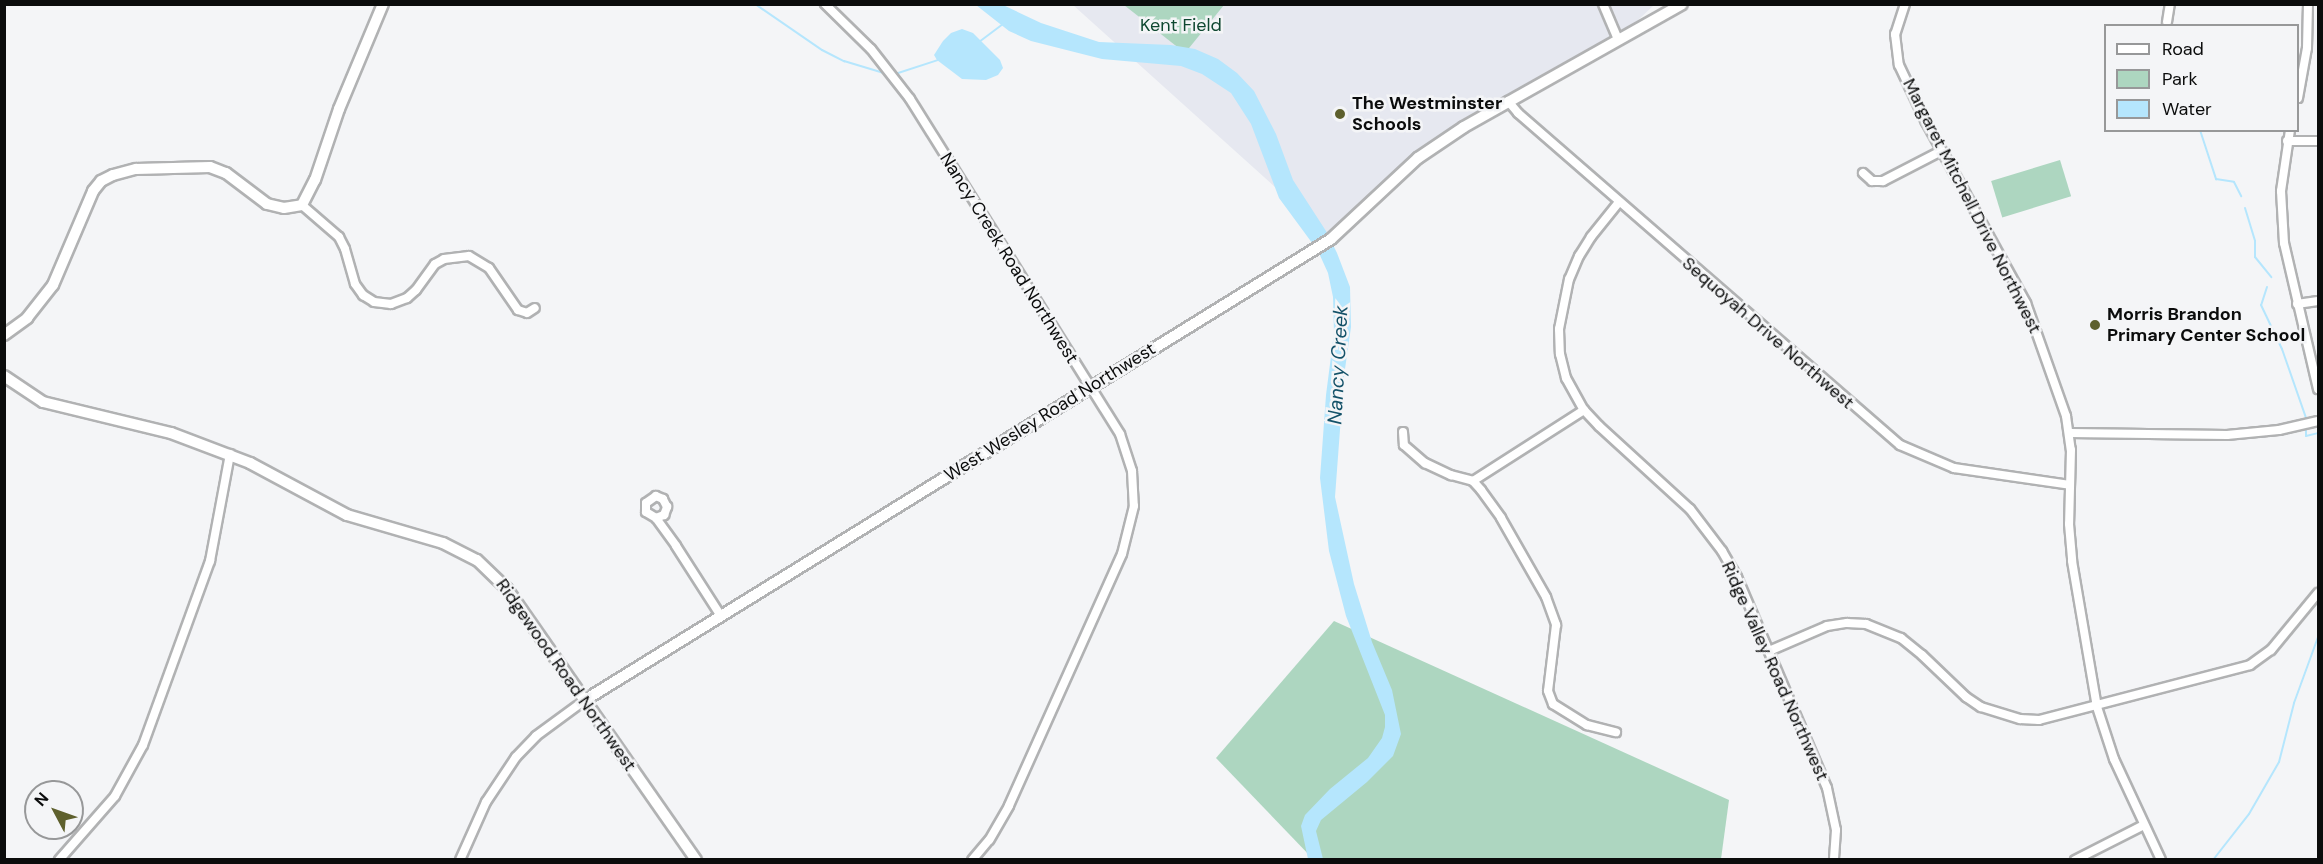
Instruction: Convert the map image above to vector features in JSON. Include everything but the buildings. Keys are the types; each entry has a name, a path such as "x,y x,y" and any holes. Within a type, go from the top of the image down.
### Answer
{"street":[{"path":"302,205 315,180 344,98 383,4"},
{"name":"Nancy Creek Road Northwest","path":"825,4 871,49 910,99 1120,434 1129,456 1134,496 1128,539 1009,806 989,840 972,860"},
{"path":"1603,4 1618,39"},
{"name":"West Wesley Road Northwest","path":"460,860 486,802 516,757 536,736 585,700 1312,250 1348,225 1418,158 1508,101 1682,4"},
{"name":"Margaret Mitchell Drive Northwest","path":"1905,4 1898,20 1895,50 1904,74 1941,151 2026,303 2046,355 2070,433 2072,561 2097,707 2114,759 2161,860"},
{"path":"2167,22 2170,4"},
{"path":"2299,92 2307,48 2308,4"},
{"name":"Sequoyah Drive Northwest","path":"1508,101 1518,113 1619,202 1900,445 1954,468 2070,485"},
{"path":"2289,132 2283,174 2282,217 2289,270 2319,388"},
{"path":"2287,141 2319,141"},
{"path":"1863,173 1872,181 1883,181 1941,151"},
{"path":"4,334 27,318 53,285 93,191 113,175 136,169 210,167 226,173 267,204 284,208 302,205"},
{"name":"Ridge Valley Road Northwest","path":"1619,202 1579,256 1569,279 1560,317 1559,342 1562,366 1571,390 1584,410 1674,493 1705,527 1737,577 1827,788 1836,830 1834,860"},
{"path":"302,205 339,237 345,249 355,284 363,295 375,302 391,304 407,298 416,290 435,264 453,255 469,255 489,268 519,310 527,313 535,308"},
{"path":"2297,304 2319,301"},
{"name":"Ridgewood Road Northwest","path":"4,376 43,402 147,425 230,454 347,515 443,543 477,560 507,589 696,860"},
{"path":"1473,481 1584,410"},
{"path":"2070,433 2227,435 2279,430 2319,421"},
{"path":"1403,432 1404,445 1425,463 1451,475 1473,481 1502,518 1554,616 1556,625 1548,671 1549,698 1558,708 1587,725 1616,732"},
{"path":"59,860 115,796 143,745 210,561 230,454"},
{"path":"656,518 721,616"},
{"path":"1769,651 1827,626 1847,623 1866,624 1901,638 1966,698 1998,714 2039,720 2097,707 2250,665 2271,650 2319,592"},
{"path":"2075,860 2144,825"}],"shaded area":[{"name":"The Westminster Schools","path":"1073,5 1654,5 1618,39 1508,101 1398,175 1326,233"}],"green space":[{"name":"Kent Field","path":"1124,5 1224,5 1185,53"},
{"path":"2060,160 2071,196 2002,217 1991,181"},
{"path":"1334,621 1729,800 1721,859 1313,859 1216,758"}],"water":[{"name":"Nancy Creek","path":"976,5 1003,5 1041,23 1099,42 1171,45 1195,49 1218,59 1237,73 1254,91 1276,134 1293,180 1326,231 1337,253 1350,287 1351,327 1344,376 1335,497 1354,584 1372,642 1392,690 1401,734 1393,756 1367,782 1321,820 1316,831 1323,859 1308,859 1301,826 1305,815 1330,789 1368,758 1382,738 1385,727 1385,715 1346,616 1329,551 1320,478 1326,395 1334,333 1333,297 1328,273 1318,251 1279,198 1251,124 1231,93 1202,74 1181,66 1102,59 1031,41 1009,31"},
{"path":"962,29 973,33 1000,60 1003,68 998,75 986,80 962,79 937,60 934,55 943,41 951,33"}],"waterway":[{"path":"755,4 822,50 844,61 887,74"},
{"path":"979,42 1003,24"},
{"path":"892,75 938,60"},
{"path":"2201,132 2216,179 2234,182 2241,196"},
{"path":"2245,208 2255,241 2255,257 2271,277"},
{"path":"2267,287 2261,305 2282,349 2306,418"},
{"path":"2306,430 2306,436 2318,433"},
{"path":"2213,860 2249,814 2279,762 2294,703 2318,637"}],"place":[{"name":"The Westminster Schools","path":"1340,114"},
{"name":"Morris Brandon Primary Center School","path":"2095,325"}]}
